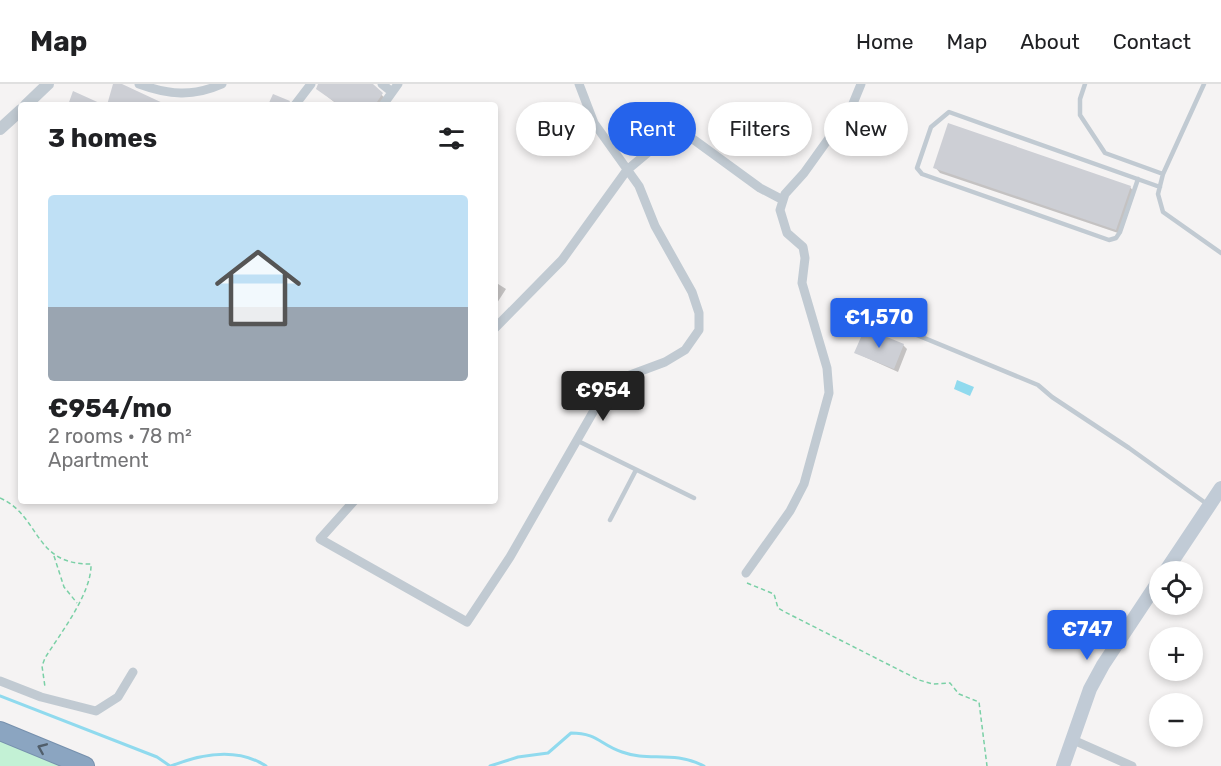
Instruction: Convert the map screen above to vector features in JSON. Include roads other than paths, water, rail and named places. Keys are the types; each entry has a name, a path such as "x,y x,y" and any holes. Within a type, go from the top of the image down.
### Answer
{"highway":[{"path":"0,731 85,766"}],"main road":[{"path":"1172,561 1221,488"},
{"path":"1063,766 1083,705 1102,665 1149,595"}],"street":[{"path":"30,102 48,84"},
{"path":"140,84 163,93 182,94 210,89 222,84"},
{"path":"297,102 311,84"},
{"path":"382,84 395,88 385,102"},
{"path":"351,504 320,539 467,622 510,557 604,393 614,381 685,350 699,330 699,313 693,292 655,226 639,186 594,123 579,84"},
{"path":"746,573 790,512 804,484 829,393 827,368 802,283 805,258 803,247 787,233 780,210 783,201 852,106 861,84"},
{"path":"0,129 18,116"},
{"path":"498,325 562,260 627,170 670,134 681,132 693,138 760,188 783,201"},
{"path":"0,681 41,697 96,711 118,697 133,672"},
{"path":"1071,739 1132,766"}],"lane":[{"path":"1085,84 1080,99 1080,115 1105,153 1163,174"},
{"path":"1204,84 1163,174 1160,206 1167,216 1221,253"},
{"path":"1138,179 1120,232 1116,238 1109,240 922,174 917,168 931,127 949,112 1138,179 1160,187"},
{"path":"854,309 1038,384 1052,398 1129,448 1209,506"},
{"path":"578,441 694,498"},
{"path":"610,520 636,470"}],"water":[{"path":"957,380 974,387 970,396 954,389"}],"waterway":[{"path":"0,696 157,757 170,766"},
{"path":"490,766 518,757 548,753 571,733 593,737 632,755 681,758 704,766"},
{"path":"171,766 194,758 219,754 243,756 266,766"}]}
